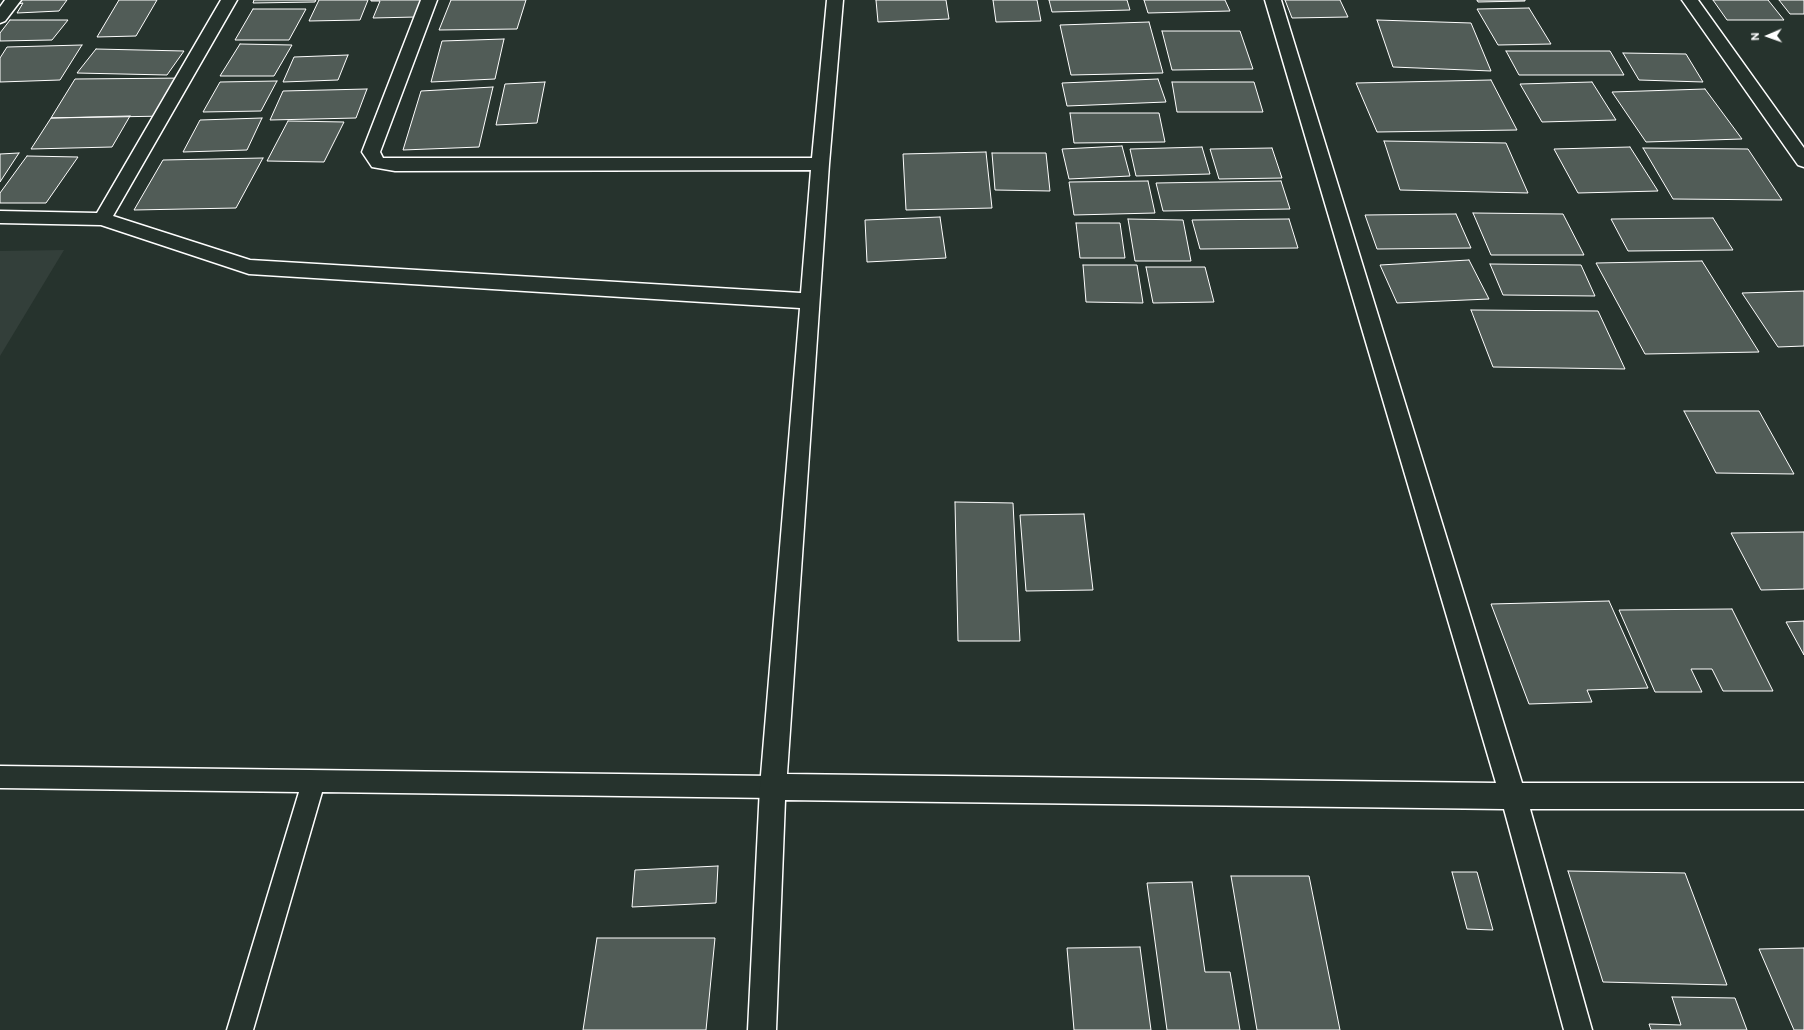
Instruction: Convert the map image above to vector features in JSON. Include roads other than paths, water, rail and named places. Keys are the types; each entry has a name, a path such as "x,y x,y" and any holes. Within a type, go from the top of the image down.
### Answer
{"street":[{"path":"0,18 13,0"},
{"path":"102,219 229,0"},
{"path":"429,0 371,152 378,163 395,165 820,164"},
{"path":"762,1030 772,787 809,301 835,0"},
{"path":"1273,0 1513,796 1578,1030"},
{"path":"1690,0 1804,161"},
{"path":"0,217 102,219 249,267 809,301"},
{"path":"772,787 1513,796 1804,796"}],"lane":[{"path":"0,777 772,787"},
{"path":"240,1030 314,780"}]}
